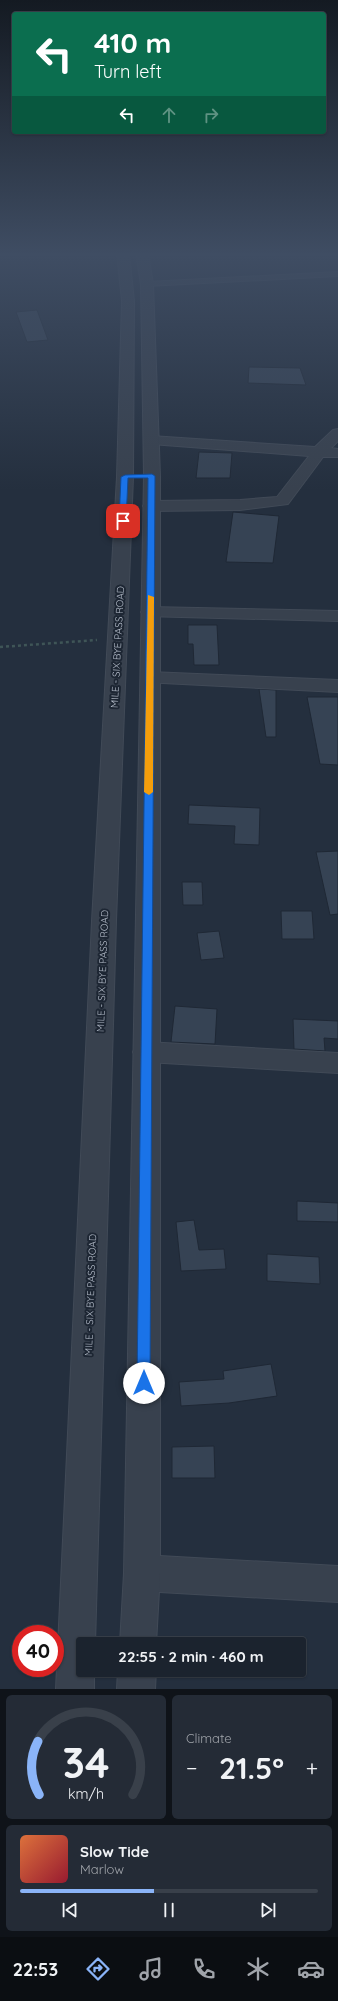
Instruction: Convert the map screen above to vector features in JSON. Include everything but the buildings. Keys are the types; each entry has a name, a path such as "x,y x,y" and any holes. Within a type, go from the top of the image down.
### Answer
{"street":[{"name":"MILE - SIX BYE PASS ROAD","path":"75,1689 104,921 125,477 127,332"},
{"path":"138,1637 142,1573 152,476 148,332"},
{"path":"151,506 240,505 282,501 318,452 338,433"},
{"path":"151,440 318,452 338,452"},
{"path":"125,477 152,476"},
{"path":"150,612 338,616"},
{"path":"150,678 338,686"},
{"path":"146,1052 338,1063"},
{"path":"142,1573 338,1584"},
{"path":"136,1689 137,1677"}],"path":[{"path":"0,647 117,638"}],"slow traffic":[{"path":"149,792 150,597"}],"route":[{"path":"123,521 125,477 152,476 144,1383"}]}
